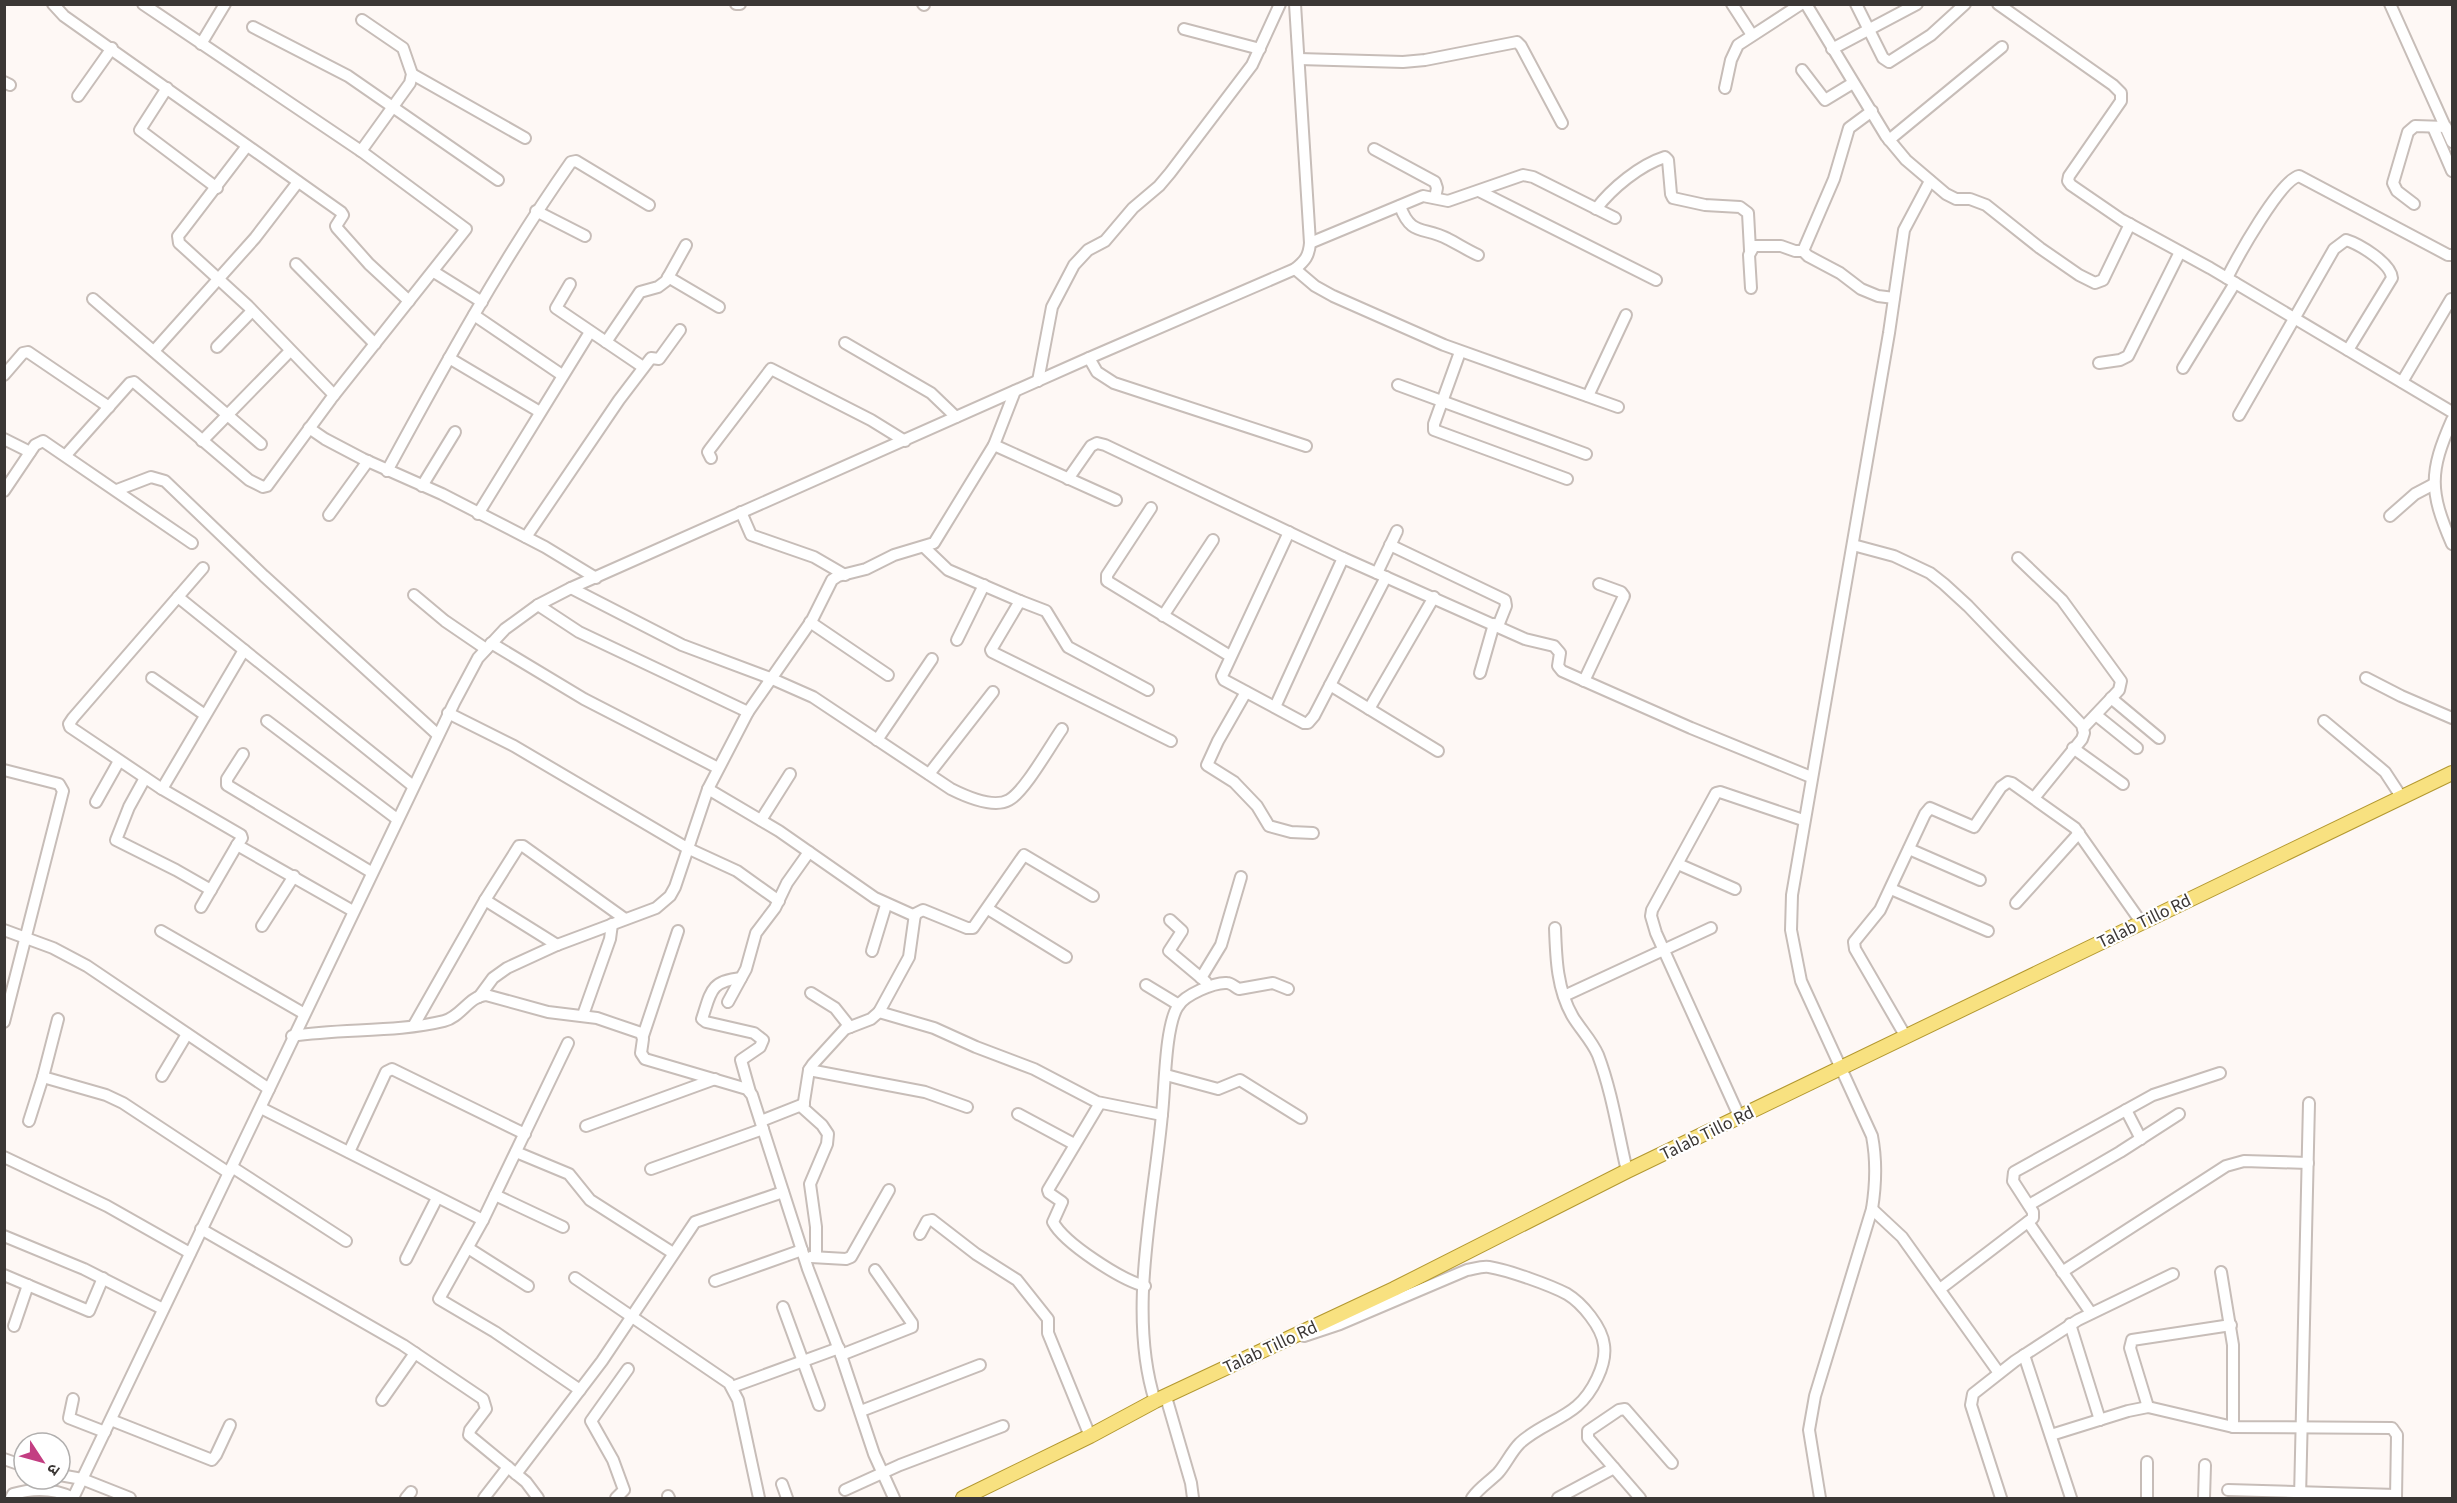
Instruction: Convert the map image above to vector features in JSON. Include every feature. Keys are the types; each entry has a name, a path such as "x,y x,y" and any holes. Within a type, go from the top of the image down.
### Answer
{"main road":[{"name":"Talab Tillo Rd","path":"963,1498 1160,1399 1485,1245 1627,1171 2452,773"}],"street":[{"path":"53,4 64,16 341,212 337,228 369,264 409,302"},
{"path":"66,455 130,383 135,382 249,480 263,487 270,482 334,394 466,230 361,151 143,4"},
{"path":"201,44 225,4"},
{"path":"1038,381 1052,307 1074,265 1088,250 1105,241 1133,208 1159,186 1242,80 1260,49 1280,4"},
{"path":"11,1498 14,1494 25,1491 54,1489 70,1496 99,1430 111,1420 184,1249 201,1229 226,1168 261,1108 263,1085 292,1036 298,1010 434,731 448,714 484,645 538,605 591,575 905,441 1295,269 1308,257 1310,243 1295,4"},
{"path":"1732,4 1752,35"},
{"path":"1725,88 1735,50 1752,35 1801,4"},
{"path":"1806,4 1889,140 1906,160 1951,197 1970,199 1986,205 2040,248 2079,275 2095,283 2103,280 2130,224"},
{"path":"1856,4 1883,57 1889,62 1931,35 1965,4"},
{"path":"1832,49 1917,4"},
{"path":"1998,4 2121,93 2121,101 2069,176 2068,181 2130,224 2452,412"},
{"path":"2390,4 2438,127 2452,170"},
{"path":"361,151 393,109 410,83 412,74 403,48 362,20"},
{"path":"253,27 348,76 498,180"},
{"path":"1184,29 1260,49"},
{"path":"1299,59 1403,62 1445,57 1517,42 1562,123"},
{"path":"1889,140 2002,47"},
{"path":"78,96 112,48"},
{"path":"1802,70 1825,100 1853,82"},
{"path":"412,74 525,138"},
{"path":"168,88 140,130 217,188"},
{"path":"1803,251 1837,170 1849,128 1872,111"},
{"path":"2414,204 2397,191 2393,179 2409,130 2415,126 2438,127 2452,142"},
{"path":"247,146 182,231 178,240 334,394"},
{"path":"1374,149 1435,182 1437,188 1435,198"},
{"path":"1596,209 1623,181 1665,157 1668,160 1673,198 1705,205 1736,206 1747,211 1751,288"},
{"path":"387,471 449,358 536,211 574,161 649,205"},
{"path":"1310,243 1423,196 1448,201 1523,175 1533,177 1615,218"},
{"path":"2183,368 2231,281 2253,231 2288,181 2299,176 2448,255 2452,255"},
{"path":"1820,1498 1810,1440 1810,1420 1815,1396 1872,1209 1876,1173 1872,1136 1801,981 1793,950 1790,914 1803,820 1853,545 1905,230 1930,181"},
{"path":"154,351 219,279 298,182"},
{"path":"1479,191 1656,280"},
{"path":"1400,206 1405,219 1415,229 1447,238 1478,255"},
{"path":"536,211 585,236"},
{"path":"2239,415 2293,318 2338,244 2346,240 2387,264 2392,278 2348,350"},
{"path":"606,342 640,292 658,287 668,278 686,245"},
{"path":"1750,249 1757,245 1777,245 1803,251 1840,273 1861,289 1894,298"},
{"path":"2098,363 2120,360 2128,356 2180,252"},
{"path":"296,264 375,344"},
{"path":"1295,269 1315,286 1333,296 1460,352 1618,407"},
{"path":"434,272 482,302"},
{"path":"668,278 719,307"},
{"path":"570,284 556,308 643,367"},
{"path":"93,299 261,444"},
{"path":"2402,382 2451,299"},
{"path":"217,347 252,311"},
{"path":"474,315 562,375"},
{"path":"1588,396 1626,315"},
{"path":"526,537 643,367 651,357 659,359 680,330"},
{"path":"478,514 590,332"},
{"path":"845,343 931,393 956,417"},
{"path":"202,441 290,351"},
{"path":"4,375 22,353 28,352 109,407"},
{"path":"1460,352 1434,424 1436,431 1567,479"},
{"path":"449,358 540,412"},
{"path":"1089,358 1097,372 1114,383 1306,447"},
{"path":"711,458 710,449 771,369 871,420 905,441"},
{"path":"1398,385 1586,454"},
{"path":"292,1036 325,1031 380,1029 449,1020 478,997 498,973 557,945 656,908 670,896 681,873 687,848 718,768 748,712 810,622 828,585 835,578 866,569 894,555 932,545 994,444 1015,391"},
{"path":"2390,516 2429,486 2452,420"},
{"path":"309,428 325,439 387,471 447,496 526,537 591,575"},
{"path":"422,486 455,432"},
{"path":"4,439 30,452"},
{"path":"4,491 9,474 38,442 43,441 192,543"},
{"path":"1068,479 1091,446 1097,443 1343,558 1534,642 1556,647 1560,653 1558,666 1560,670 1690,729 1811,777"},
{"path":"994,444 1116,500"},
{"path":"329,515 368,461"},
{"path":"117,490 151,477 165,480 273,584 434,731"},
{"path":"2429,486 2452,544"},
{"path":"1151,508 1106,579 1109,584 1230,656"},
{"path":"741,512 749,533 753,537 814,556 845,575"},
{"path":"1289,532 1230,656 1222,678 1275,708 1308,723 1330,685 1382,575 1390,545 1397,531"},
{"path":"1163,616 1213,540"},
{"path":"1390,545 1503,598 1506,606 1496,625 1480,673"},
{"path":"1853,545 1894,556 1930,573 1944,584 1993,631 2083,728 2084,735 2034,798"},
{"path":"924,547 943,567 1046,612 1068,648 1148,690"},
{"path":"1275,708 1343,558"},
{"path":"2018,558 2062,600 2119,678 2121,687 2083,728"},
{"path":"201,907 242,838 240,835 145,778 73,730 69,724 203,568"},
{"path":"1584,681 1624,596 1621,592 1599,584"},
{"path":"957,640 984,585"},
{"path":"571,588 682,645 813,697 966,796 993,802 1008,800 1022,786 1062,729"},
{"path":"414,596 445,621 484,645 718,768"},
{"path":"178,597 409,783"},
{"path":"1369,709 1434,597"},
{"path":"1020,601 991,650 992,652 1170,741"},
{"path":"538,605 579,632 748,712"},
{"path":"810,622 888,675"},
{"path":"162,789 244,650"},
{"path":"877,740 932,659"},
{"path":"152,678 205,715"},
{"path":"2366,678 2452,718"},
{"path":"1330,685 1438,751"},
{"path":"929,774 993,692"},
{"path":"1246,692 1207,765 1234,782 1257,806 1269,826 1291,832 1313,833"},
{"path":"2111,699 2159,738"},
{"path":"448,714 514,746 687,848 737,871 779,901"},
{"path":"2096,715 2138,748"},
{"path":"267,721 394,817"},
{"path":"2324,722 2385,772 2402,798"},
{"path":"2073,748 2123,784"},
{"path":"243,754 227,779 227,785 367,869"},
{"path":"96,802 119,761"},
{"path":"4,1022 44,874 63,788 59,784 5,773"},
{"path":"761,820 790,774"},
{"path":"145,778 129,807 116,840 210,890"},
{"path":"1906,1037 1854,945 1857,936 1880,910 1925,814 1930,808 1973,827 1977,825 2001,787 2008,782 2067,821 2079,833 2141,922"},
{"path":"708,789 761,820 886,905 915,916"},
{"path":"1740,1118 1664,950 1651,916 1710,800 1718,792 1803,820"},
{"path":"2016,903 2079,833"},
{"path":"237,844 348,909"},
{"path":"414,1025 485,900 521,846 625,919"},
{"path":"1909,849 1980,880"},
{"path":"728,1002 749,963 754,939 809,852"},
{"path":"809,1256 816,1227 810,1184 827,1144 828,1134 822,1125 803,1108 809,1070 835,1040 850,1027 871,1019 879,1012 909,957 917,912 923,910 971,928 975,926 1024,855 1094,896"},
{"path":"1678,864 1735,889"},
{"path":"262,926 294,876"},
{"path":"1201,978 1221,945 1241,877"},
{"path":"1891,889 1988,930"},
{"path":"485,900 557,945"},
{"path":"872,951 886,905"},
{"path":"988,909 1066,957"},
{"path":"1170,920 1182,931 1169,951 1211,987"},
{"path":"583,1015 610,939 612,924"},
{"path":"1555,928 1557,964 1564,996 1572,1015 1599,1059 1627,1171"},
{"path":"1564,996 1711,928"},
{"path":"4,930 27,938 87,966 263,1085"},
{"path":"161,931 298,1010"},
{"path":"678,931 643,1036 641,1053 645,1059 742,1087 750,1092"},
{"path":"741,978 722,980 715,986 702,1019 706,1022 754,1033 763,1040 760,1047 741,1060 750,1092 783,1192 809,1256 840,1351 890,1469 894,1498"},
{"path":"1193,1498 1191,1483 1146,1366 1144,1345 1149,1214 1170,1034 1179,1005 1191,994 1227,983 1239,989 1273,983 1288,989"},
{"path":"1146,985 1179,1005"},
{"path":"812,993 835,1008 850,1027"},
{"path":"478,997 490,996 548,1012 583,1015 609,1021 643,1036"},
{"path":"879,1012 934,1028 1034,1069 1100,1102 1162,1114"},
{"path":"29,1120 58,1019"},
{"path":"162,1076 187,1034"},
{"path":"568,1043 483,1220 440,1296 440,1300 495,1332 580,1390"},
{"path":"349,1152 386,1072 392,1069 525,1134"},
{"path":"809,1070 925,1092 967,1107"},
{"path":"1940,1289 2028,1222 2033,1215 2013,1181 2014,1172 2162,1091 2220,1073"},
{"path":"1166,1075 1218,1089 1240,1080 1301,1118"},
{"path":"43,1077 106,1095 123,1103 346,1241"},
{"path":"586,1126 715,1079"},
{"path":"1100,1102 1048,1190 1051,1195 1062,1202 1053,1219 1054,1225 1082,1250 1115,1273 1131,1282 1145,1286"},
{"path":"2300,1495 2309,1103"},
{"path":"651,1169 762,1125 804,1104"},
{"path":"261,1108 483,1220"},
{"path":"2126,1110 2141,1139"},
{"path":"1018,1114 1074,1144"},
{"path":"2029,1206 2179,1114"},
{"path":"516,1152 569,1174 590,1200 673,1253"},
{"path":"4,1157 107,1206 184,1249"},
{"path":"2062,1272 2226,1166 2244,1161 2308,1163"},
{"path":"715,1281 809,1256 846,1259 851,1257 889,1190"},
{"path":"484,1498 512,1470 580,1390 695,1222 783,1192"},
{"path":"495,1195 563,1227"},
{"path":"406,1259 437,1197"},
{"path":"1872,1209 1902,1237 1999,1373"},
{"path":"920,1234 927,1221 933,1220 976,1254 1012,1276 1021,1285 1048,1319 1048,1333 1090,1436"},
{"path":"2028,1222 2091,1313"},
{"path":"201,1229 414,1353 485,1401 486,1408 470,1430 469,1435 533,1489 538,1498"},
{"path":"4,1236 103,1278 159,1307"},
{"path":"468,1248 528,1286"},
{"path":"1284,1341 1320,1332 1467,1270 1480,1267 1518,1275 1571,1297 1588,1314 1602,1335 1604,1358 1598,1375 1580,1403 1542,1426 1519,1444 1498,1472 1472,1498"},
{"path":"732,1387 804,1361 863,1347 910,1330 913,1325 875,1270"},
{"path":"2221,1272 2231,1325 2235,1370 2233,1427"},
{"path":"2001,1498 1970,1401 1976,1390 2070,1324 2173,1274"},
{"path":"4,1275 89,1311 103,1278"},
{"path":"575,1278 721,1377 732,1387 738,1400 759,1498"},
{"path":"14,1326 28,1285"},
{"path":"783,1307 819,1405"},
{"path":"2070,1324 2100,1420"},
{"path":"2148,1407 2130,1348 2132,1340 2231,1325"},
{"path":"382,1400 414,1353"},
{"path":"2024,1355 2071,1498"},
{"path":"866,1409 980,1365"},
{"path":"616,1498 624,1490 623,1484 613,1460 591,1421 628,1369"},
{"path":"73,1399 69,1418 99,1430"},
{"path":"2051,1435 2148,1407 2233,1427 2392,1428 2397,1435 2396,1497 2300,1495 2228,1490"},
{"path":"1640,1498 1588,1438 1587,1434 1590,1429 1622,1409 1628,1412 1672,1463"},
{"path":"111,1420 212,1460 230,1425"},
{"path":"845,1490 890,1469 1003,1426"},
{"path":"2147,1461 2147,1498"},
{"path":"2204,1498 2205,1464"},
{"path":"1558,1498 1614,1468"},
{"path":"72,1478 130,1498"},
{"path":"782,1484 787,1498"}]}
